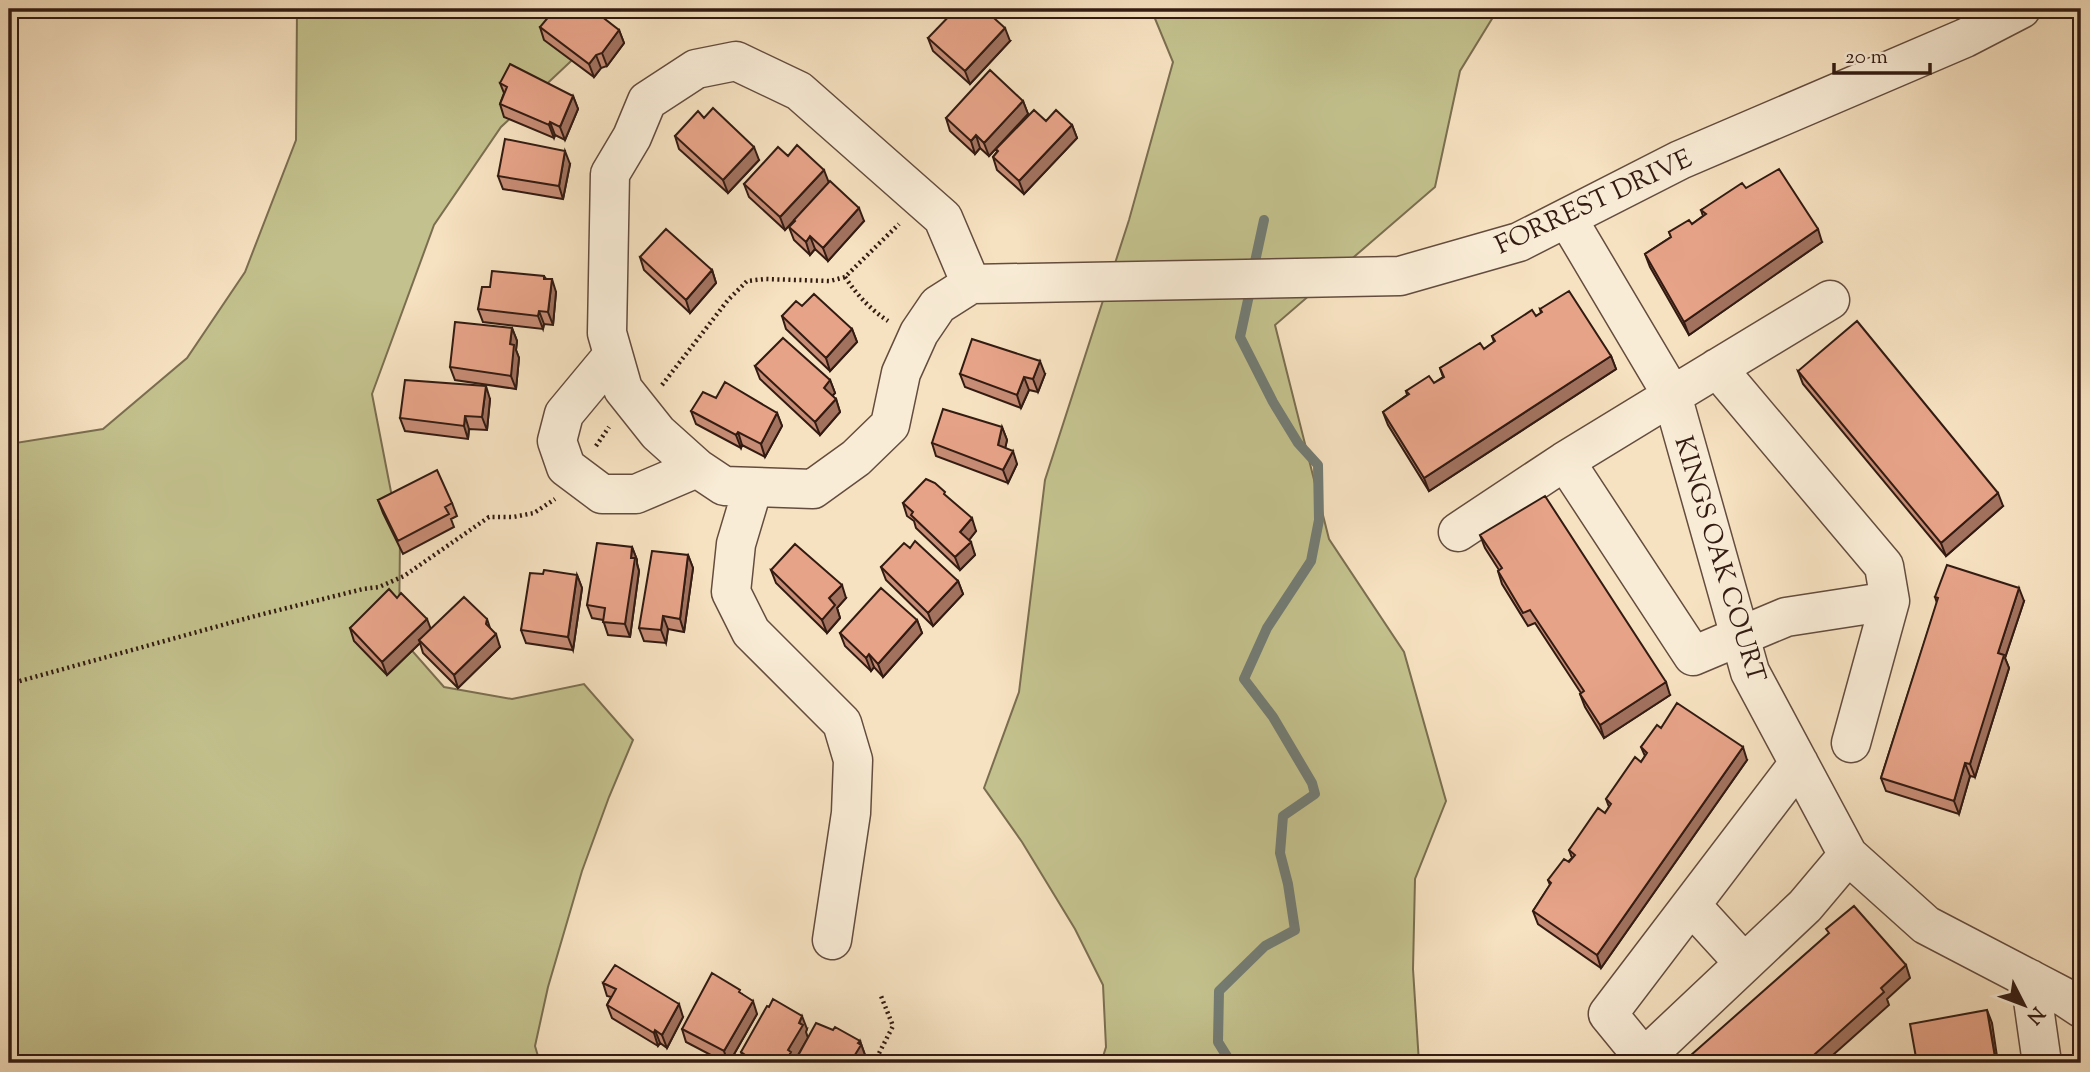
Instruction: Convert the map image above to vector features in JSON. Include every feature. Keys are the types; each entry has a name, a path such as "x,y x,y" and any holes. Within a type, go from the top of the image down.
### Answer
{"street":[{"name":"FORREST DRIVE","path":"971,284 1399,276 1520,242 1680,160 1965,38 2021,9"},
{"path":"736,61 799,91 943,218 971,284 939,305 919,333 901,373 890,425 856,458 813,489 724,486 696,468 658,433 623,389 607,333 610,174 632,137 648,101 696,69 736,61"},
{"name":"KINGS OAK COURT","path":"1567,218 1672,395 1750,672 1848,855 1926,925 2081,1008"},
{"path":"1458,532 1565,461 1830,300"},
{"path":"613,355 564,414 557,442 566,467 602,494 636,494 696,468"},
{"path":"1717,368 1884,566 1890,601 1851,743"},
{"path":"1565,461 1693,656 1786,617 1890,601"},
{"path":"753,487 736,544 732,592 751,632 842,723 852,760 852,813 831,940"},
{"path":"1799,763 1608,1014 1644,1059 1805,906 1848,855"},
{"path":"1691,905 1745,963"},
{"path":"2031,979 2042,1063"}],"path":[{"path":"9,684 255,616 379,587 404,576 489,517 513,517 542,509 577,475 604,431 617,418 637,408 661,386 728,300 747,281 830,281 845,277 922,201"},
{"path":"845,277 875,313 896,326 919,333"},
{"path":"874,1063 892,1026 881,996"}],"shaded area":[{"path":"297,9 592,9 586,47 501,127 434,225 372,394 400,538 399,636 444,687 512,699 584,684 633,740 582,871 548,987 535,1046 540,1063 9,1063 9,444 103,429 187,358 245,272 296,140"},
{"path":"1151,9 1498,9 1460,71 1435,187 1275,325 1329,539 1404,652 1446,801 1415,879 1413,969 1419,1063 1101,1063 1106,1047 1103,985 1075,929 1022,842 984,788 1019,692 1045,480 1129,220 1173,62"}],"building":[{"path":"555,9 592,9 619,30 602,53 596,55 589,64 540,27"},
{"path":"956,9 984,9 1005,28 965,71 928,38"},
{"path":"510,64 573,96 560,127 500,104 507,87 500,83"},
{"path":"990,70 1023,101 984,143 976,135 971,141 946,118"},
{"path":"713,108 754,147 723,180 675,136 698,111 704,118"},
{"path":"1034,110 1046,121 1056,110 1072,125 1019,181 993,157 998,151 996,149"},
{"path":"505,139 565,151 559,186 498,176"},
{"path":"797,145 824,170 780,217 744,184 778,147 788,156"},
{"path":"1779,169 1818,229 1684,322 1645,254 1671,237 1669,232 1689,220 1692,224 1706,214 1701,210 1742,183 1746,188"},
{"path":"830,181 859,208 823,248 810,236 806,242 789,227"},
{"path":"666,229 712,270 686,300 640,257"},
{"path":"492,271 552,279 548,312 539,311 538,316 478,309 482,287 490,287"},
{"path":"1569,291 1611,356 1424,478 1383,412 1409,394 1406,391 1429,376 1434,383 1444,377 1440,368 1480,343 1484,349 1495,341 1492,336 1532,310 1536,316 1542,312 1540,309"},
{"path":"814,294 852,329 826,358 782,316 796,301 802,306"},
{"path":"1857,321 1998,493 1941,543 1798,371"},
{"path":"455,322 512,328 510,344 514,345 511,376 450,367"},
{"path":"783,338 830,380 824,388 836,399 815,422 755,366"},
{"path":"972,339 1040,361 1033,379 1024,377 1017,395 960,374"},
{"path":"405,380 486,386 482,417 465,416 464,426 400,418"},
{"path":"725,382 777,413 761,444 738,432 736,435 691,411 703,392 716,398"},
{"path":"943,409 1002,427 998,445 1013,451 1003,470 932,443"},
{"path":"437,470 452,503 445,507 449,514 398,541 378,500"},
{"path":"926,479 935,483 972,518 960,532 971,542 955,557 911,515 913,512 903,503"},
{"path":"1545,496 1666,682 1600,725 1580,694 1584,691 1530,610 1523,613 1498,571 1502,568 1480,535"},
{"path":"915,541 958,581 928,613 881,567 904,543 910,548"},
{"path":"597,543 632,547 631,558 635,558 625,624 603,622 605,608 587,605"},
{"path":"795,544 842,585 829,598 835,605 822,620 771,570"},
{"path":"652,551 688,555 680,619 663,616 661,630 639,628"},
{"path":"1947,565 2019,588 1998,653 2004,655 1970,764 1965,763 1954,801 1881,778"},
{"path":"544,570 577,575 568,637 521,630 530,573 543,574"},
{"path":"881,588 917,620 878,664 869,654 866,658 840,633"},
{"path":"389,589 397,598 401,593 427,619 382,662 350,628"},
{"path":"464,597 487,619 486,624 496,634 454,675 419,640"},
{"path":"1677,703 1743,747 1597,955 1533,911 1551,883 1548,880 1564,859 1569,862 1575,855 1569,850 1598,808 1605,813 1611,804 1606,799 1635,757 1641,762 1647,753 1641,747 1657,725 1661,728"},
{"path":"1854,906 1906,965 1881,988 1884,992 1805,1063 1682,1063 1829,933 1826,929"},
{"path":"615,965 679,1004 662,1035 607,1005 616,989 603,983"},
{"path":"712,973 753,1001 724,1051 682,1029"},
{"path":"773,999 802,1016 799,1023 803,1025 788,1050 791,1052 785,1063 755,1063 741,1052"},
{"path":"1987,1010 1996,1063 1917,1063 1910,1024"},
{"path":"816,1023 833,1030 835,1027 860,1041 858,1043 861,1045 850,1063 794,1063"}],"waterway":[{"path":"1253,271 1264,220"},
{"path":"1231,1063 1218,1042 1219,991 1265,946 1295,930 1280,853 1283,816 1315,794 1312,783 1273,717 1244,679 1267,628 1311,561 1319,520 1318,465 1298,443 1273,402 1240,337 1251,286"}]}
